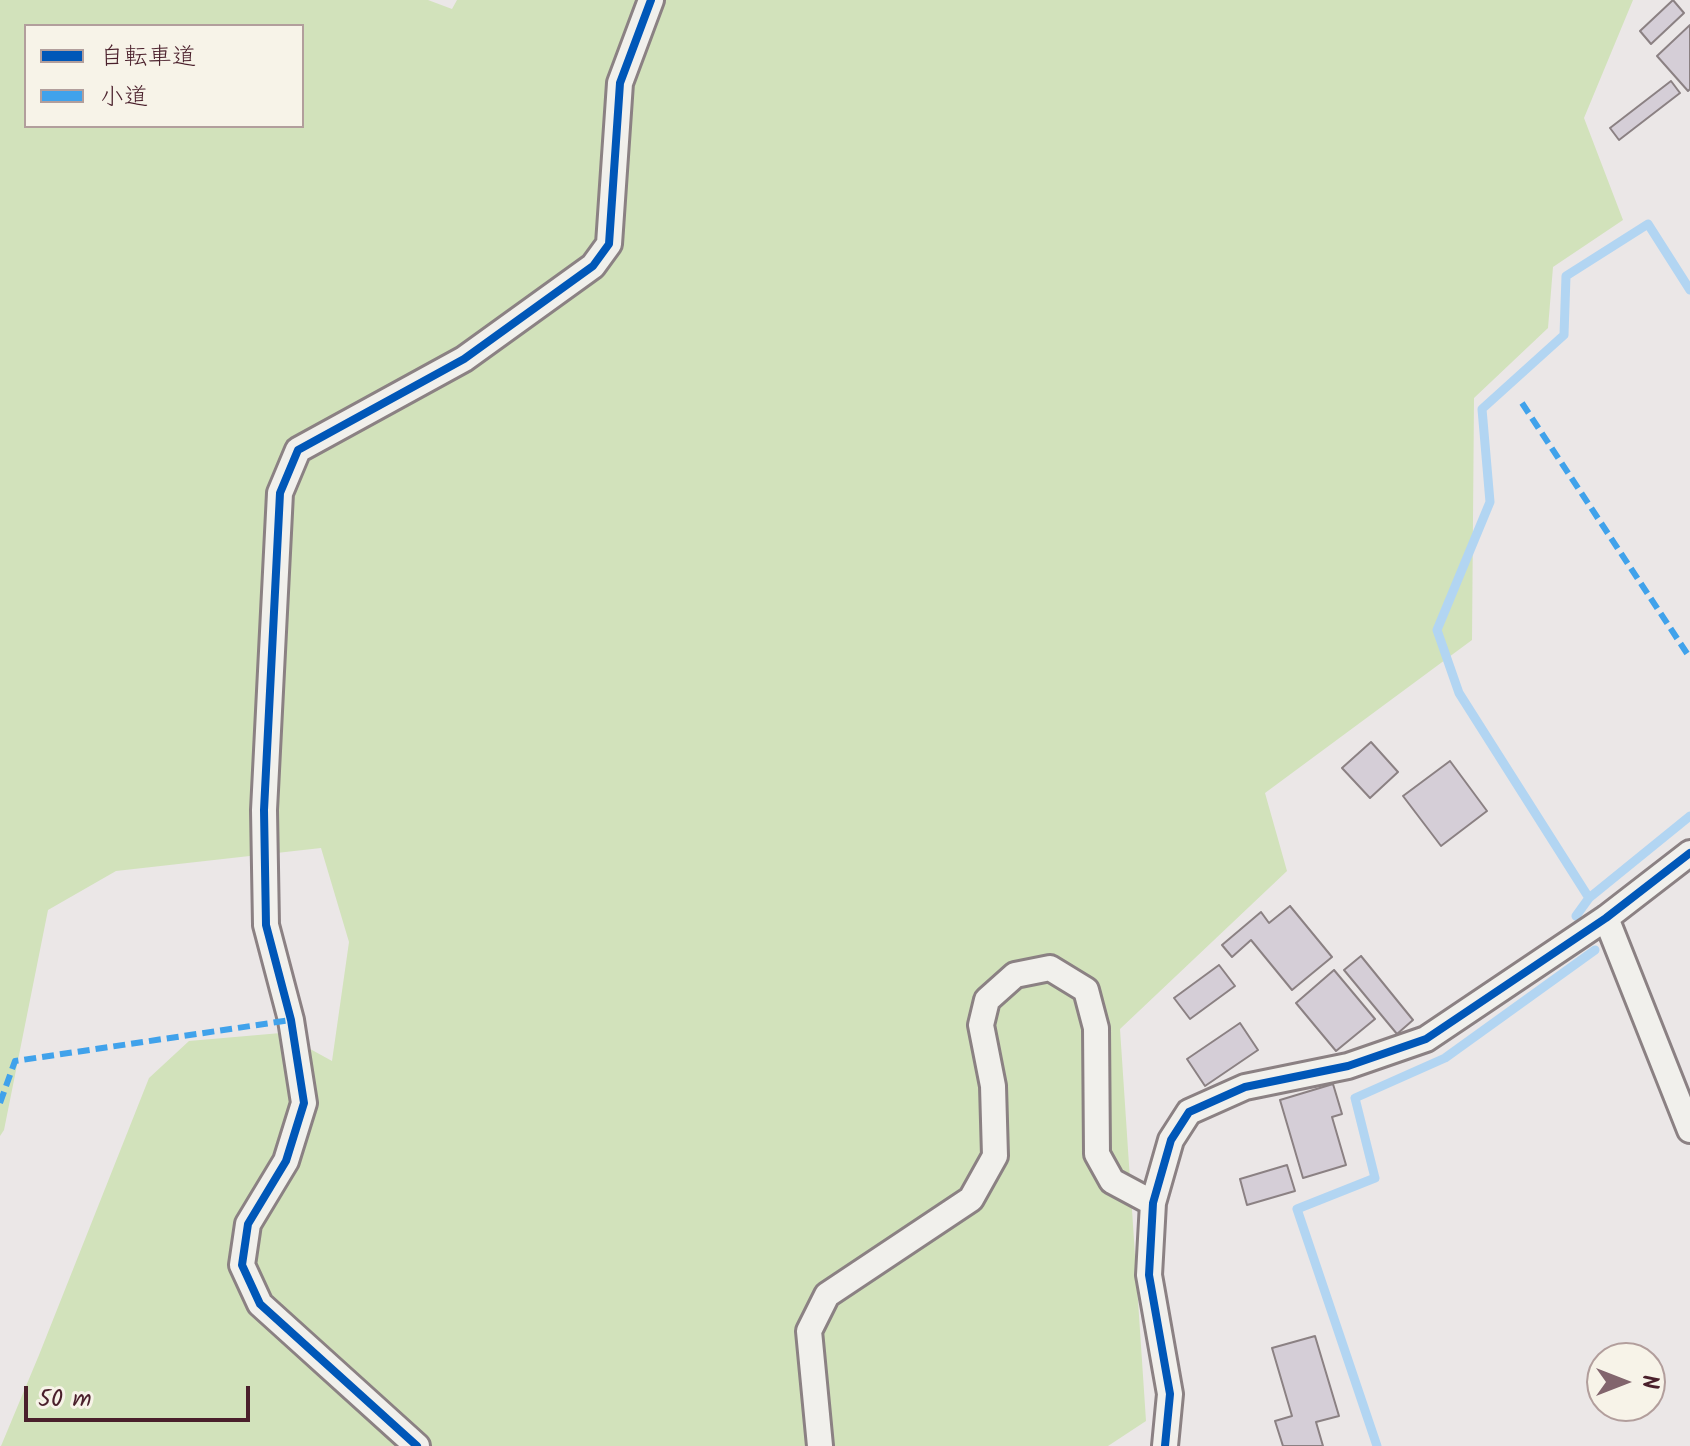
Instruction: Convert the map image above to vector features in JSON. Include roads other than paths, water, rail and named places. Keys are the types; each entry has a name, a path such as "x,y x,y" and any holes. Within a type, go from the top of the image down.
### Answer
{"street":[{"path":"417,1446 260,1304 242,1265 248,1224 286,1161 304,1103 291,1020 266,925 264,810 280,493 298,450 464,359 593,266 609,244 620,83 651,0"},
{"path":"1165,1446 1170,1394 1149,1275 1153,1203 1171,1140 1189,1112 1245,1087 1348,1066 1426,1039 1606,918 1690,853"},
{"path":"1606,918 1690,1130"},
{"path":"820,1446 809,1331 827,1295 971,1199 995,1156 993,1086 981,1025 987,1000 1015,975 1050,968 1086,990 1096,1028 1097,1154 1112,1181 1153,1203"}],"waterway":[{"path":"1589,898 1459,693 1437,630 1490,502 1482,409 1564,335 1566,276 1648,224 1690,290"},
{"path":"1576,916 1589,898 1690,816"},
{"path":"1377,1446 1297,1209 1375,1178 1355,1098 1445,1058 1595,950"}]}
